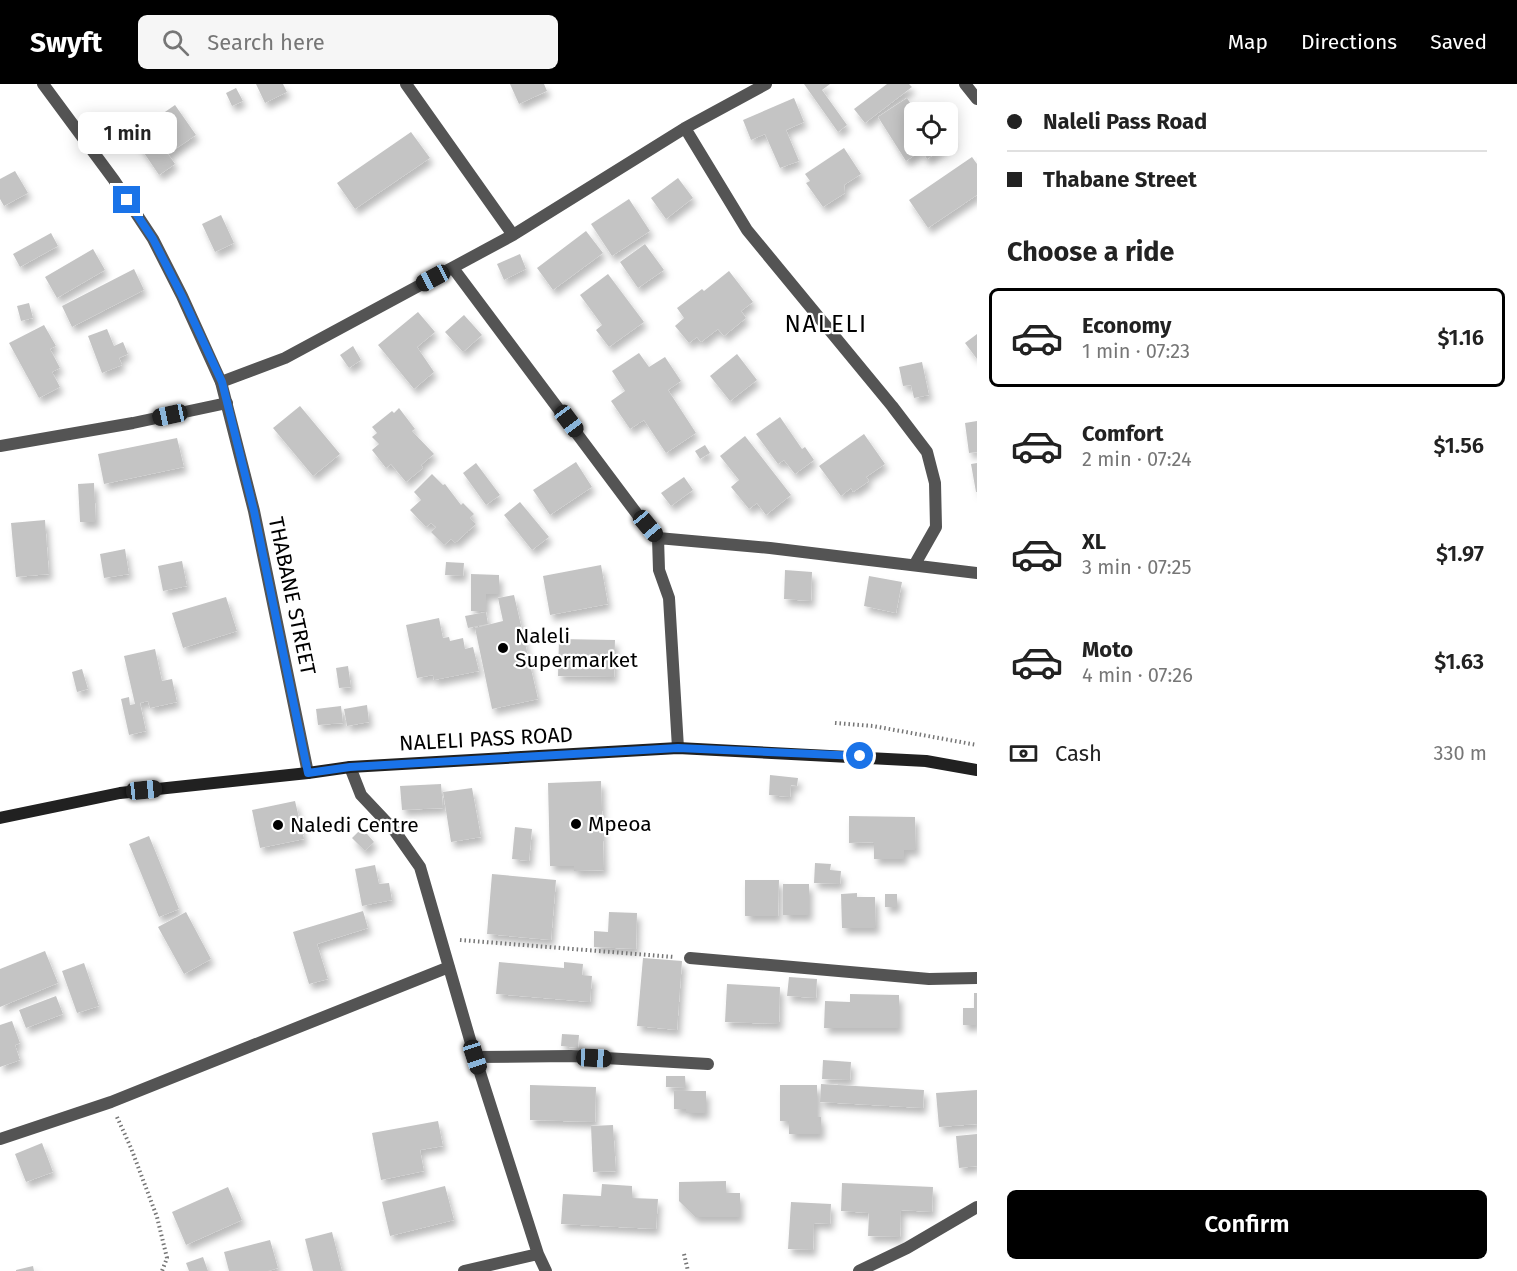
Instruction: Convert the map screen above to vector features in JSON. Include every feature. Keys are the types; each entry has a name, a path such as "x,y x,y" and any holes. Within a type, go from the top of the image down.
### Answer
{"main road":[{"name":"NALELI PASS ROAD","path":"0,818 120,793 350,767 678,748 926,761 977,770"}],"street":[{"name":"THABANE STREET","path":"42,84 114,180 153,239 222,382 254,511 308,773"},
{"path":"406,84 513,235"},
{"path":"222,382 285,358 453,268 513,235 685,128 766,84"},
{"path":"965,84 977,99"},
{"path":"685,128 747,230 927,452 935,483 936,527 915,564"},
{"path":"453,268 637,514 658,538 659,570 669,598 678,748"},
{"path":"0,446 133,423 227,403"},
{"path":"658,538 770,548 977,573"},
{"path":"350,767 361,795 394,830 420,867 475,1057 538,1254 546,1271"},
{"path":"690,958 929,979 977,978"},
{"path":"0,1140 111,1102 449,967"},
{"path":"475,1057 571,1056 708,1064"},
{"path":"859,1271 907,1248 977,1207"},
{"path":"464,1271 538,1254"}],"path":[{"path":"835,723 873,726 977,745"},
{"path":"441,939 690,958"},
{"path":"111,1102 157,1217 167,1257 162,1271"},
{"path":"684,1254 688,1271"}],"building":[{"path":"256,84 283,84 287,92 265,103"},
{"path":"510,84 544,84 547,91 519,104"},
{"path":"804,84 830,84 822,90 847,125 838,132"},
{"path":"887,84 909,84 912,87 865,123 854,109"},
{"path":"236,88 243,101 232,106 226,93"},
{"path":"794,98 804,122 786,130 799,161 780,168 765,134 751,140 743,120"},
{"path":"907,98 910,102 904,102 904,156 913,156 906,161 878,117"},
{"path":"175,105 196,135 168,154 175,164 159,175 132,135"},
{"path":"411,132 430,158 355,209 337,183"},
{"path":"844,148 861,174 844,185 845,193 823,207 806,183 810,181 805,174"},
{"path":"972,157 977,164 977,195 928,228 909,200"},
{"path":"15,171 28,193 4,206 0,199 0,179"},
{"path":"678,178 693,198 666,219 651,198"},
{"path":"629,199 650,231 612,256 591,224"},
{"path":"221,215 234,243 215,252 202,224"},
{"path":"586,231 603,253 553,290 537,268"},
{"path":"51,233 58,246 20,267 13,254"},
{"path":"645,244 664,270 638,288 620,262"},
{"path":"93,249 105,270 57,298 45,277"},
{"path":"520,254 526,269 504,280 497,264"},
{"path":"134,269 144,290 72,327 62,306"},
{"path":"729,271 753,302 741,311 746,318 724,336 718,329 701,342 697,337 689,343 675,326 684,318 677,308 702,289 704,291"},
{"path":"608,274 644,322 609,347 596,330 602,325 580,295"},
{"path":"29,303 33,318 21,321 17,306"},
{"path":"418,312 435,332 417,347 434,372 414,389 378,345"},
{"path":"464,315 482,335 463,352 445,332"},
{"path":"44,325 56,346 50,349 60,368 52,372 60,387 39,398 9,343"},
{"path":"107,329 114,346 123,342 128,354 119,358 122,365 102,373 88,336"},
{"path":"977,334 977,359 965,343"},
{"path":"353,346 361,360 349,368 340,355"},
{"path":"639,353 649,367 665,357 681,381 668,390 696,433 666,453 644,420 630,429 611,401 625,391 612,371"},
{"path":"737,354 757,380 730,401 710,376"},
{"path":"922,362 929,395 914,398 911,385 903,386 899,367"},
{"path":"300,406 340,454 313,476 273,428"},
{"path":"399,408 415,429 412,431 434,454 421,465 423,468 406,482 391,464 386,468 372,450 379,444 372,437 377,433 372,427"},
{"path":"780,417 802,449 805,447 814,460 795,474 784,460 778,464 756,434"},
{"path":"977,421 977,452 969,453 965,423"},
{"path":"864,434 885,464 866,477 869,481 853,492 851,488 841,496 819,466"},
{"path":"745,436 791,495 766,515 757,503 749,509 731,487 739,480 720,456"},
{"path":"177,438 184,467 104,484 98,454"},
{"path":"705,445 710,453 700,459 695,451"},
{"path":"576,462 592,487 550,515 533,490"},
{"path":"476,463 500,495 486,505 463,473"},
{"path":"977,463 977,492 976,492 971,464"},
{"path":"432,474 443,485 445,484 461,505 463,503 474,514 470,518 476,524 455,543 451,539 444,545 431,532 436,527 431,523 426,527 410,510 421,500 414,492"},
{"path":"684,477 693,490 671,506 661,493"},
{"path":"94,483 96,522 80,522 78,484"},
{"path":"520,502 549,537 532,550 504,515"},
{"path":"45,520 49,574 16,577 11,523"},
{"path":"125,549 129,574 104,578 100,554"},
{"path":"182,561 187,586 163,591 158,566"},
{"path":"446,562 464,563 463,576 445,575"},
{"path":"601,565 608,604 550,615 543,576"},
{"path":"785,570 812,572 811,601 784,599"},
{"path":"471,574 499,575 499,594 486,594 486,611 471,611"},
{"path":"869,576 902,582 896,613 864,606"},
{"name":"Naleli Supermarket","path":"514,595 538,699 492,709 475,628 503,621 498,598"},
{"path":"226,597 237,631 183,648 172,613"},
{"path":"486,612 488,624 468,628 465,616"},
{"path":"439,618 443,638 449,637 450,641 463,638 465,649 473,647 479,671 434,680 433,675 417,678 406,625"},
{"path":"559,639 615,640 614,677 558,676"},
{"path":"155,649 162,681 172,679 177,702 150,708 148,701 140,703 146,731 129,735 121,699 129,697 130,705 135,704 124,656"},
{"path":"348,666 351,687 339,688 336,668"},
{"path":"82,669 88,689 77,692 72,672"},
{"path":"367,705 369,722 347,726 344,709"},
{"path":"341,706 343,723 318,725 316,709"},
{"path":"770,775 798,778 797,786 791,785 790,797 769,795"},
{"name":"Mpeoa","path":"601,781 604,870 574,871 574,866 550,866 548,783"},
{"path":"441,784 443,808 402,810 400,786"},
{"path":"472,788 481,837 451,842 443,792"},
{"name":"Naledi Centre","path":"295,801 304,839 260,848 252,810"},
{"path":"849,816 915,817 916,850 904,850 904,859 874,859 874,842 849,843"},
{"path":"515,827 532,829 529,861 512,859"},
{"path":"362,828 374,842 365,851 352,838"},
{"path":"149,836 179,909 159,917 129,844"},
{"path":"815,863 831,864 830,870 841,871 840,884 814,883"},
{"path":"375,865 379,884 389,883 392,900 362,906 355,869"},
{"path":"492,874 556,880 551,940 487,934"},
{"path":"745,880 779,880 778,916 745,916"},
{"path":"783,884 809,884 809,915 783,915"},
{"path":"857,893 857,897 875,897 876,928 842,928 841,894"},
{"path":"885,894 897,894 897,907 885,907"},
{"path":"363,911 368,928 317,944 328,979 309,984 293,932"},
{"path":"186,912 211,959 184,974 158,927"},
{"path":"609,912 637,913 636,949 594,947 594,931 608,932"},
{"path":"45,951 58,983 0,1007 0,969"},
{"path":"643,958 682,961 677,1030 637,1026"},
{"path":"499,962 564,968 564,962 583,964 582,975 592,976 590,1002 496,994"},
{"path":"84,963 99,1006 77,1013 62,971"},
{"path":"789,977 817,979 816,998 787,996"},
{"path":"727,984 780,987 779,1024 725,1022"},
{"path":"974,993 977,993 977,1025 963,1025 963,1008 974,1008"},
{"path":"850,994 899,995 899,1028 824,1028 825,1001 850,1002"},
{"path":"56,996 63,1014 26,1028 19,1010"},
{"path":"12,1021 20,1043 15,1045 20,1060 0,1067 0,1025"},
{"path":"562,1034 579,1035 578,1048 561,1046"},
{"path":"823,1060 851,1062 850,1080 822,1079"},
{"path":"666,1076 685,1076 686,1088 666,1087"},
{"path":"821,1084 924,1090 923,1108 820,1102"},
{"path":"530,1085 596,1087 595,1122 530,1120"},
{"path":"780,1085 817,1085 817,1117 821,1117 821,1134 789,1134 789,1121 780,1121"},
{"path":"977,1090 977,1124 939,1127 936,1093"},
{"path":"674,1091 706,1091 706,1113 686,1113 686,1109 674,1109"},
{"path":"438,1121 443,1146 420,1150 424,1171 381,1180 372,1133"},
{"path":"613,1125 616,1171 593,1172 591,1126"},
{"path":"977,1134 977,1166 959,1168 956,1136"},
{"path":"42,1143 53,1172 26,1182 15,1154"},
{"path":"726,1181 726,1193 740,1193 740,1217 695,1217 679,1201 679,1182"},
{"path":"842,1183 933,1187 932,1212 901,1210 900,1237 868,1236 869,1213 841,1211"},
{"path":"602,1184 632,1186 632,1198 658,1199 656,1229 561,1224 563,1194 601,1196"},
{"path":"445,1186 454,1220 390,1236 382,1202"},
{"path":"228,1187 242,1220 186,1245 172,1212"},
{"path":"791,1202 831,1204 830,1224 814,1223 813,1250 788,1249"},
{"path":"332,1232 342,1271 313,1271 305,1239"},
{"path":"270,1240 278,1268 268,1271 229,1271 224,1252"},
{"path":"203,1257 208,1271 189,1271 186,1263"},
{"path":"33,1266 34,1271 16,1271 16,1270"}],"place":[{"name":"Naleli Supermarket","path":"503,648"},
{"name":"Mpeoa","path":"576,824"},
{"name":"Naledi Centre","path":"278,825"}],"district":[{"name":"NALELI","path":"826,324"}],"route":[{"path":"127,200 153,239 222,382 254,511 308,773 350,767 678,748 860,756"}]}
